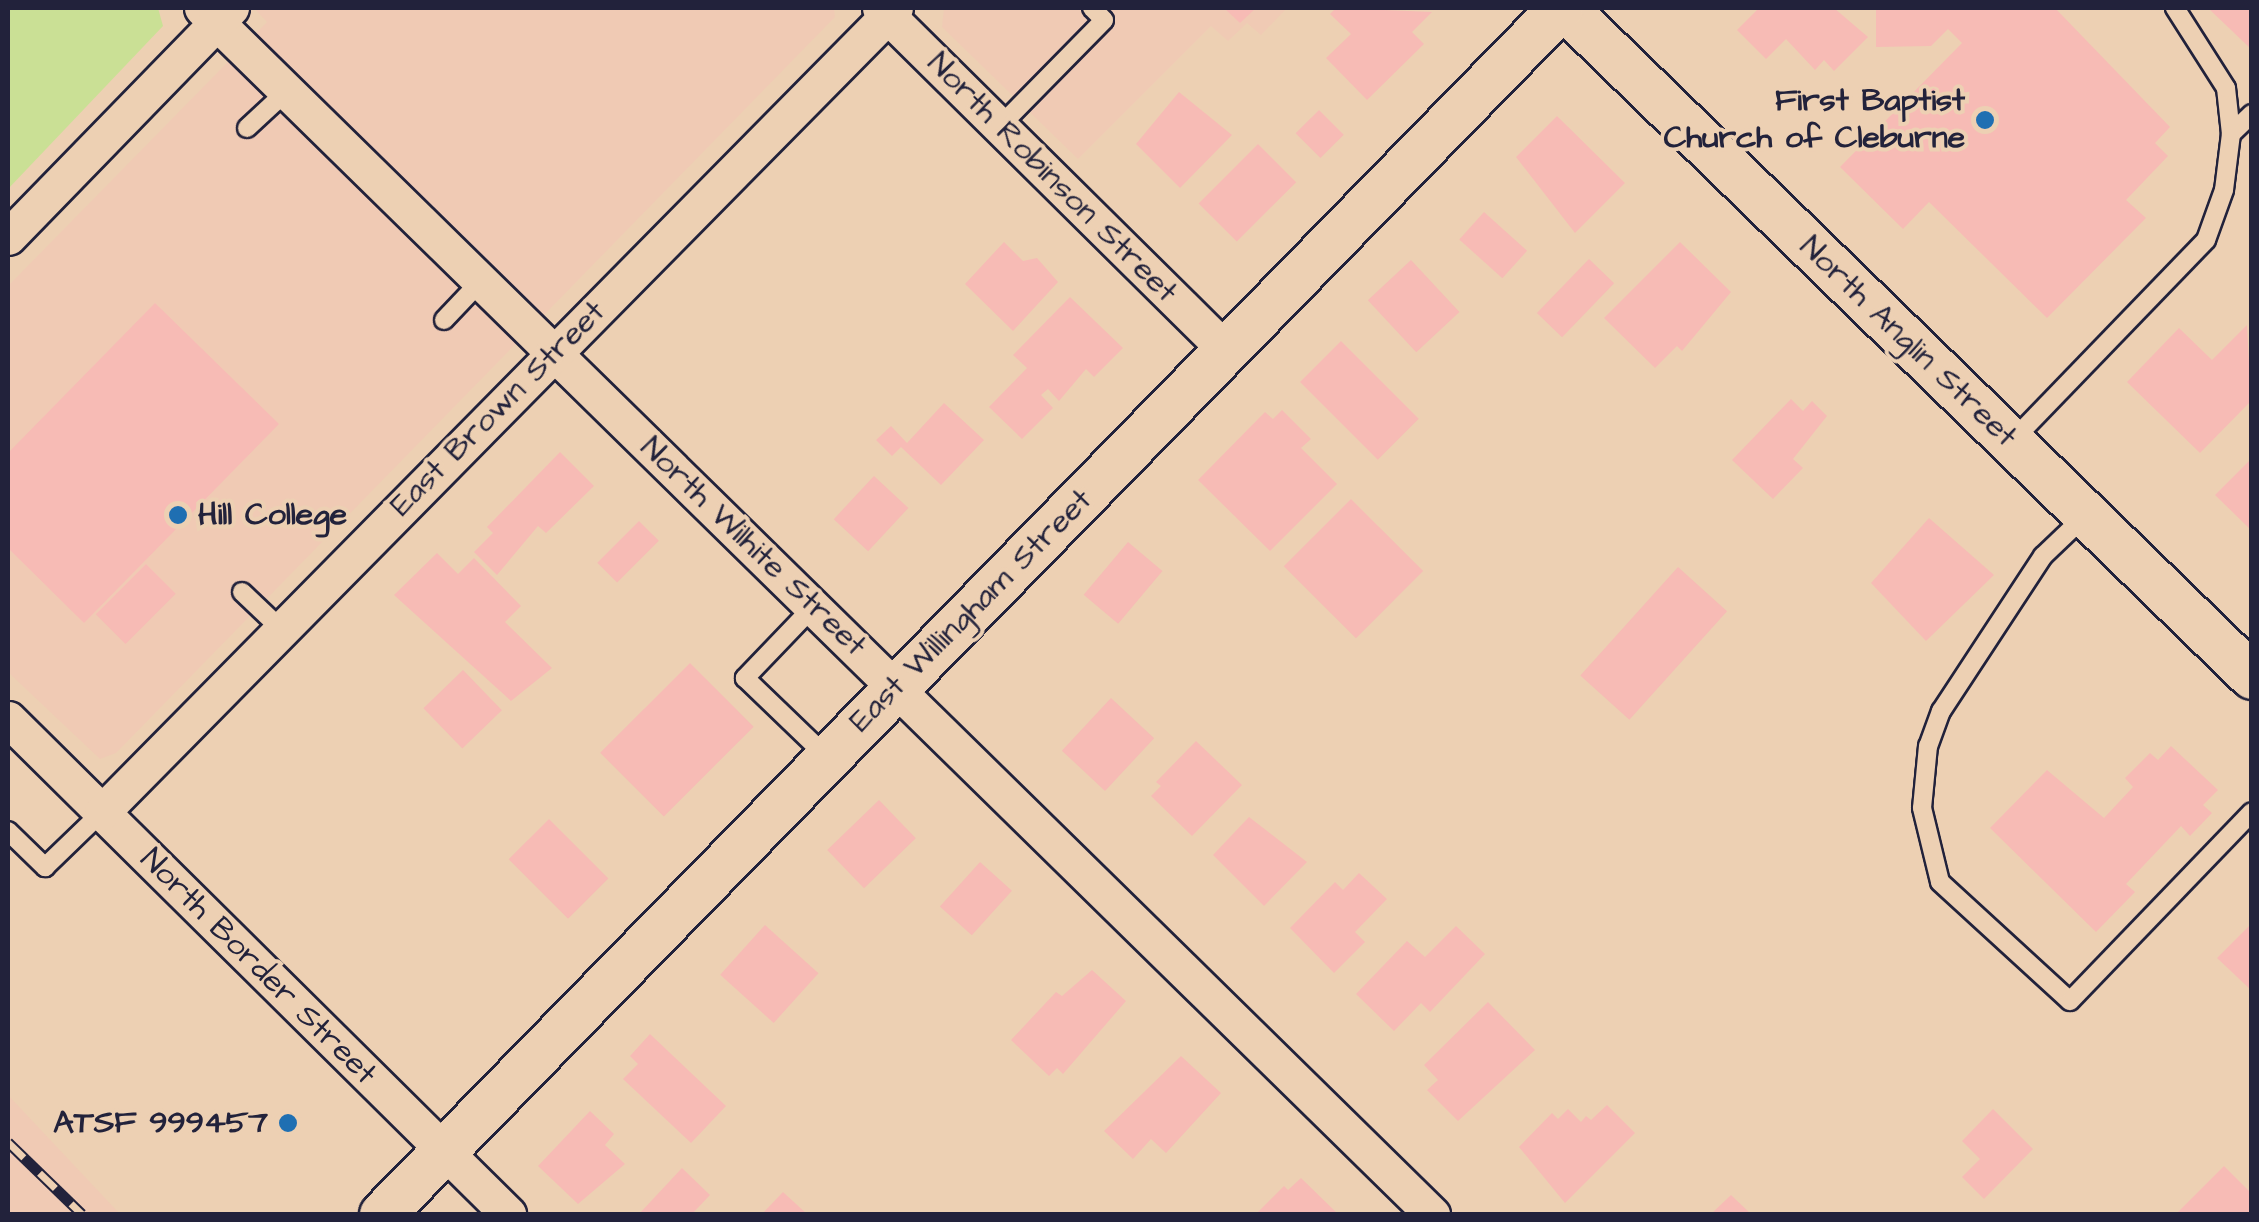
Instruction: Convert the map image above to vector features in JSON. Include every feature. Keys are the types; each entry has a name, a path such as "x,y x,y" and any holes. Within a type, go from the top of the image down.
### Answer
{"street":[{"name":"East Willingham Street","path":"382,1214 1224,349 1562,8"},
{"name":"North Anglin Street","path":"1562,8 2248,667"},
{"name":"North Robinson Street","path":"888,10 1224,349"},
{"name":"East Brown Street","path":"102,812 888,10"},
{"name":"North Wilhite Street","path":"217,12 287,91 1432,1214"},
{"path":"8,237 217,12"},
{"name":"North Border Street","path":"8,719 508,1214"}],"lane":[{"path":"1000,126 1104,20 1092,8"},
{"path":"2012,442 2206,240 2224,190 2232,134 2226,88 2175,8"},
{"path":"247,128 287,91"},
{"path":"2232,134 2252,114"},
{"path":"444,320 481,281"},
{"path":"2086,515 2043,556 1940,711 1922,776 1924,832 1940,882 2070,1002 2252,812"},
{"path":"242,592 280,628"},
{"path":"814,606 745,678 827,757"},
{"path":"8,831 45,867 102,812"}],"shaded area":[{"name":"Hill College","path":"254,8 834,8 835,17 116,753 100,759 8,672 8,286 267,22"},
{"path":"944,8 1287,8 1261,35 1247,23 1228,41 1211,26 1078,159 942,27"},
{"path":"8,1095 120,1214 8,1214"}],"green space":[{"path":"8,8 158,8 163,26 8,189"}],"building":[{"path":"1224,8 1256,8 1240,23"},
{"path":"1336,8 1432,12 1412,32 1424,44 1367,100 1326,58 1351,34 1330,14"},
{"path":"1759,8 1834,8 1868,37 1834,71 1824,60 1815,70 1786,39 1766,59 1737,30"},
{"path":"2055,8 2170,127 2155,143 2168,156 2126,200 2146,218 2047,318 1929,202 1903,229 1840,167 1962,43 1948,29 1931,46 1876,47 1876,9"},
{"path":"2208,8 2252,8 2252,50"},
{"path":"1179,92 1232,135 1180,188 1136,144"},
{"path":"1319,110 1344,135 1320,158 1296,133"},
{"path":"1557,116 1625,183 1575,233 1516,157"},
{"path":"1258,144 1296,182 1237,242 1199,203"},
{"path":"1484,212 1527,251 1502,278 1459,239"},
{"path":"1004,242 1023,261 1037,258 1058,282 1013,331 965,284"},
{"path":"1680,242 1731,292 1682,351 1677,346 1655,368 1604,318"},
{"path":"1589,259 1614,283 1562,337 1537,313"},
{"path":"1411,260 1459,312 1416,352 1368,300"},
{"path":"1070,297 1123,348 1094,377 1086,369 1059,401 1048,389 1041,395 1053,408 1022,439 989,407 1027,368 1013,355"},
{"path":"155,303 279,424 84,623 8,548 8,453"},
{"path":"2247,325 2251,401 2200,453 2127,382 2179,328 2212,360"},
{"path":"1341,341 1419,419 1378,460 1300,382"},
{"path":"1791,399 1803,411 1812,401 1827,416 1793,459 1803,468 1773,499 1732,460"},
{"path":"944,403 984,440 941,485 901,447 892,456 876,440 891,426 907,443"},
{"path":"1282,410 1311,439 1301,448 1337,484 1270,551 1198,480 1265,412 1273,419"},
{"path":"560,452 594,486 546,533 538,526 497,575 474,552 493,533 487,527"},
{"path":"2252,458 2252,531 2215,495"},
{"path":"874,476 908,508 868,551 834,519"},
{"path":"1351,499 1423,571 1356,638 1284,566"},
{"path":"1929,518 1994,575 1926,641 1871,583"},
{"path":"639,521 659,541 617,583 597,563"},
{"path":"1128,542 1162,571 1118,624 1084,595"},
{"path":"437,553 458,574 474,558 521,606 505,622 552,668 511,701 394,595"},
{"path":"146,564 176,594 125,644 96,614"},
{"path":"1678,567 1727,611 1629,720 1580,675"},
{"path":"690,663 754,727 664,816 600,753"},
{"path":"463,670 502,710 462,748 423,708"},
{"path":"1111,698 1154,738 1105,791 1062,751"},
{"path":"1196,741 1242,785 1192,836 1151,796 1161,786 1156,782"},
{"path":"2171,746 2218,790 2203,805 2212,813 2190,836 2181,826 2126,884 2135,892 2096,932 1990,828 2047,770 2104,818 2133,787 2125,778 2150,753 2158,760"},
{"path":"879,800 916,838 864,888 827,850"},
{"path":"1249,817 1307,862 1264,906 1213,855"},
{"path":"549,819 608,878 568,919 509,859"},
{"path":"980,862 1012,891 972,935 940,907"},
{"path":"1359,873 1387,899 1355,932 1365,942 1334,973 1290,928 1335,882 1343,890"},
{"path":"2252,923 2252,991 2217,958"},
{"path":"765,925 819,973 774,1023 720,975"},
{"path":"1456,926 1485,954 1430,1012 1421,1003 1394,1031 1356,994 1407,941 1425,957"},
{"path":"1092,970 1126,1001 1063,1074 1057,1068 1049,1076 1011,1040 1056,992 1062,996"},
{"path":"1488,1002 1535,1050 1458,1121 1427,1090 1438,1080 1424,1065"},
{"path":"650,1034 726,1106 691,1143 623,1079 638,1064 630,1056"},
{"path":"1181,1056 1221,1093 1166,1153 1151,1139 1133,1159 1104,1131"},
{"path":"1607,1105 1635,1133 1565,1203 1519,1147 1552,1113 1558,1119 1568,1109 1581,1122 1586,1116 1591,1120"},
{"path":"1993,1109 2033,1149 1984,1199 1962,1177 1980,1159 1962,1141"},
{"path":"590,1111 614,1134 605,1145 625,1164 578,1204 538,1166"},
{"path":"2224,1166 2252,1194 2252,1214 2176,1214"},
{"path":"682,1168 710,1195 692,1214 639,1214"},
{"path":"1301,1178 1338,1214 1256,1214 1284,1186 1288,1190"},
{"path":"783,1192 807,1214 762,1214"},
{"path":"1731,1195 1751,1214 1711,1214"}],"railway":[{"path":"8,1142 82,1214"}],"place":[{"name":"First Baptist Church of Cleburne","path":"1985,120"},
{"name":"Hill College","path":"178,515"},
{"name":"ATSF 999457","path":"288,1123"}]}
